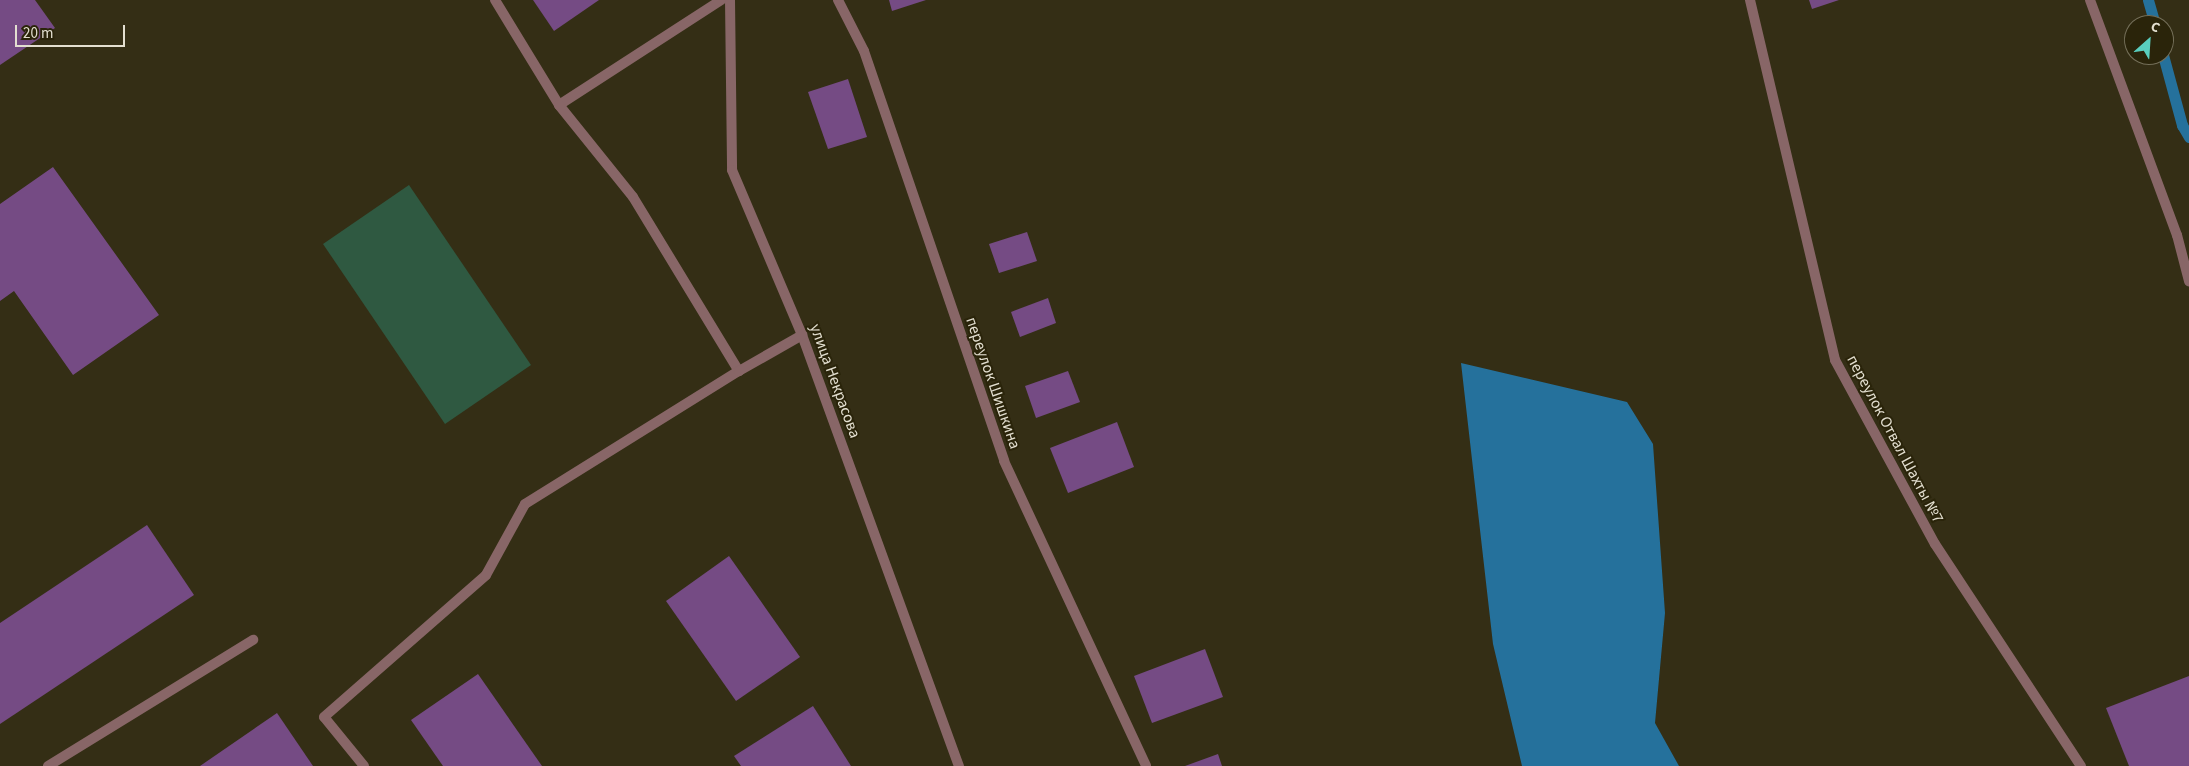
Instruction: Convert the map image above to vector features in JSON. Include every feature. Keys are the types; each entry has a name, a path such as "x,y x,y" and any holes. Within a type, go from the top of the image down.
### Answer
{"street":[{"path":"495,0 559,105 633,196 739,371"},
{"path":"559,105 722,0"},
{"name":"улица Некрасова","path":"730,0 732,170 802,335 959,766"},
{"name":"переулок Шишкина","path":"838,0 864,51 1004,461 1146,766"},
{"name":"переулок Отвал Шахты №7","path":"1750,0 1835,360 1935,544 2081,766"},
{"path":"2090,0 2177,235 2189,281"},
{"path":"364,766 324,717 486,575 525,504 739,371 802,335"},
{"path":"48,766 253,640"}],"green space":[{"path":"409,185 531,365 445,424 323,244"}],"water":[{"path":"1461,363 1627,402 1653,444 1665,613 1655,723 1679,766 1522,766 1493,644"}],"building":[{"path":"0,0 35,0 55,28 0,65"},
{"path":"533,0 599,0 554,31"},
{"path":"889,0 926,0 892,11"},
{"path":"1809,0 1839,0 1812,9"},
{"path":"848,79 867,137 828,149 808,92"},
{"path":"53,167 159,315 73,375 14,291 0,301 0,204"},
{"path":"1027,232 1037,261 999,273 989,244"},
{"path":"1048,298 1056,323 1020,337 1011,312"},
{"path":"1068,371 1080,402 1036,418 1025,386"},
{"path":"1117,422 1134,467 1068,493 1050,448"},
{"path":"147,525 194,595 0,724 0,623"},
{"path":"729,556 800,657 736,701 666,601"},
{"path":"1205,649 1223,697 1152,723 1134,676"},
{"path":"478,674 542,766 443,766 411,720"},
{"path":"2189,676 2189,766 2129,766 2106,708"},
{"path":"813,706 851,766 741,766 734,756"},
{"path":"277,713 313,766 200,766"},
{"path":"1218,754 1222,766 1185,766"}],"waterway":[{"path":"2148,0 2152,15"},
{"path":"2166,65 2182,125 2189,137"}]}
